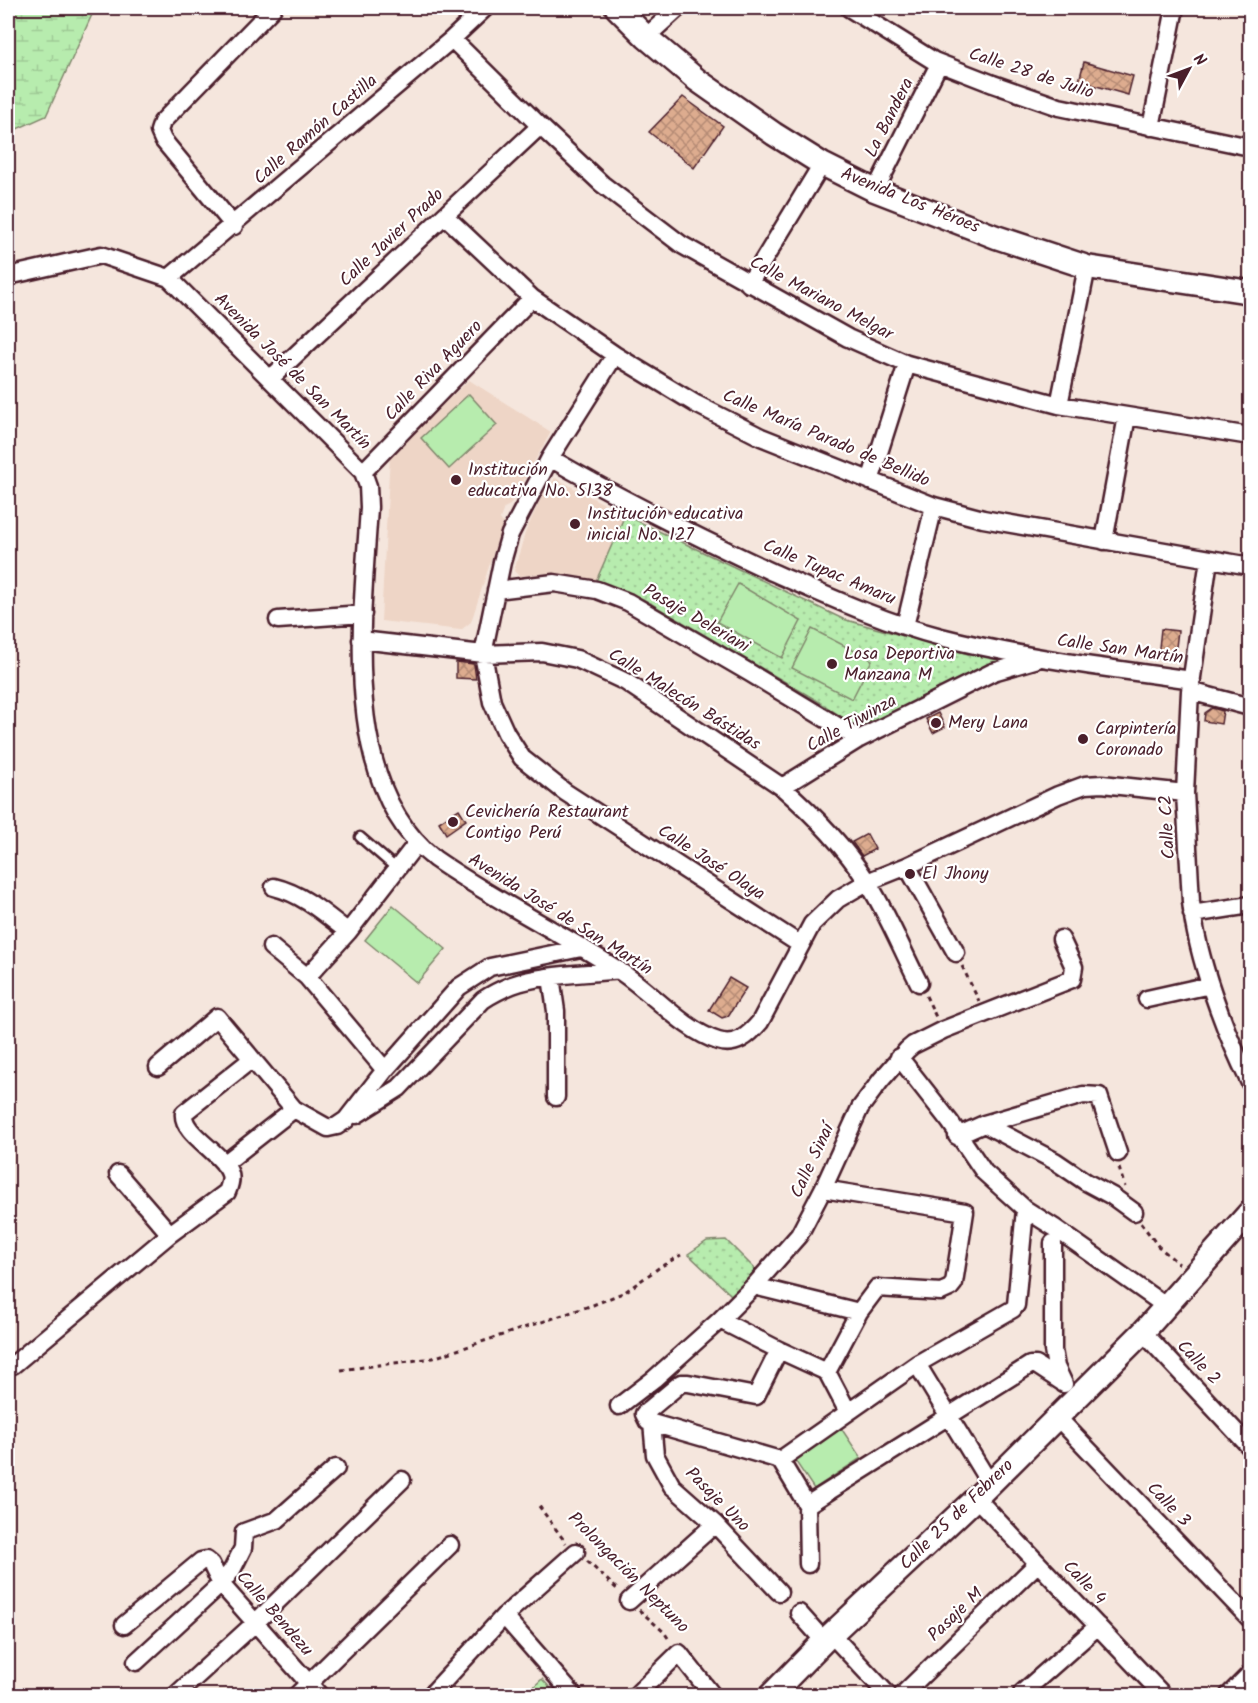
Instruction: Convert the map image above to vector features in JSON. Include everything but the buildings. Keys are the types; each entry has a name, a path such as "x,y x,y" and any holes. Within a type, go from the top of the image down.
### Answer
{"street":[{"name":"Calle Ramón Castilla","path":"169,278 234,226 485,8"},
{"name":"Avenida Los Héroes","path":"617,8 697,80 774,134 822,164 875,191 996,237 1086,267 1251,292"},
{"path":"646,36 678,8"},
{"name":"Calle 28 de Julio","path":"849,8 939,64 1059,107 1251,147"},
{"path":"1151,127 1175,8"},
{"path":"234,226 162,140 159,131 162,122 262,11"},
{"name":"Calle Mariano Melgar","path":"452,39 602,184 682,245 848,338 908,364 1059,405 1251,436"},
{"name":"La Bandera","path":"875,191 939,64"},
{"name":"Calle Javier Prado","path":"272,378 540,126"},
{"path":"749,284 822,164"},
{"name":"Calle María Parado de Bellido","path":"445,216 532,298 615,355 696,404 761,437 934,506 983,519 1251,566"},
{"name":"Avenida José de San Martín","path":"8,276 101,255 169,278 272,378 363,472 368,486 369,507 361,640 363,702 376,765 390,804 407,832 423,850 446,867 620,970 701,1034 719,1042 735,1042 752,1032 760,1022 812,924 829,906 867,882 907,866 1058,795 1086,785 1102,784 1185,793"},
{"path":"1059,405 1086,267"},
{"name":"Calle Riva Aguero","path":"363,472 532,298"},
{"name":"Calle José Olaya","path":"615,355 550,458 510,534 483,654 492,702 506,733 522,758 565,792 801,945"},
{"path":"870,481 908,364"},
{"path":"1104,541 1127,416"},
{"name":"Calle Tupac Amaru","path":"550,458 615,496 688,534 808,588 905,626 942,637 1042,658"},
{"path":"905,626 934,506"},
{"name":"Calle C2","path":"1209,560 1191,686 1185,793 1192,914 1210,985 1251,1083"},
{"name":"Pasaje Deleriani","path":"496,590 554,583 597,590 628,602 750,672 859,740"},
{"path":"278,620 363,614"},
{"name":"Calle Malecón Bástidas","path":"361,640 483,654 542,652 558,654 599,668 626,682 782,787 810,813 854,862 867,882 919,983"},
{"name":"Calle San Martín","path":"1042,658 1191,686 1251,707"},
{"name":"Calle Tiwinza","path":"782,787 859,740 993,672 1042,658"},
{"path":"307,977 348,932 417,843"},
{"path":"907,866 956,953"},
{"path":"274,887 289,891 314,906 348,932"},
{"path":"1192,914 1251,905"},
{"name":"Calle Sinaí","path":"620,1406 720,1320 799,1235 823,1190 860,1108 899,1057 913,1045 942,1030 1072,979 1074,967 1061,939"},
{"path":"271,948 307,977 386,1070"},
{"path":"346,1120 386,1070 459,987 490,967 581,948"},
{"path":"158,1067 217,1017 294,1109 328,1128 338,1126 399,1088 483,1000 514,984 551,977 620,970"},
{"path":"551,977 555,1011 556,1097"},
{"path":"1147,999 1210,985"},
{"path":"899,1057 950,1122 978,1165 1025,1209 1167,1306"},
{"path":"13,1365 170,1234 226,1192 231,1174 187,1126 184,1113 252,1059"},
{"path":"957,1136 984,1124 1083,1095 1099,1096 1118,1158"},
{"path":"224,1164 294,1109"},
{"path":"984,1124 1055,1161 1134,1212"},
{"path":"118,1174 170,1234"},
{"path":"823,1190 964,1212 954,1283 950,1288 941,1292 879,1287 874,1290 859,1312 827,1372"},
{"path":"780,1460 917,1364 1015,1307 1025,1209"},
{"name":"Calle 25 de Febrero","path":"770,1695 1057,1417 1070,1390 1143,1332 1251,1212"},
{"path":"1053,1243 1053,1350 1056,1367 1070,1390"},
{"path":"754,1286 859,1312"},
{"path":"720,1320 827,1372 848,1412"},
{"name":"Calle 2","path":"1143,1332 1251,1447"},
{"name":"Pasaje Uno","path":"778,1350 756,1396 681,1383 644,1414 648,1422 652,1423 655,1455 672,1486 715,1524 779,1592"},
{"name":"Calle 4","path":"917,1364 947,1416 983,1491 1038,1563 1164,1695"},
{"path":"807,1505 1030,1365 1036,1365 1070,1390"},
{"name":"Calle 3","path":"1057,1417 1251,1619"},
{"path":"652,1423 780,1460 807,1505 808,1564"},
{"path":"136,1662 221,1584 232,1570 243,1548 244,1532 277,1520 336,1468"},
{"path":"175,1695 255,1623 402,1480"},
{"path":"629,1601 715,1524"},
{"path":"296,1695 315,1689 450,1545"},
{"path":"436,1693 504,1616 576,1552"},
{"name":"Calle Bendezu","path":"124,1625 201,1561 206,1560 211,1564 221,1584 315,1689"},
{"name":"Pasaje M","path":"901,1695 1038,1563"},
{"path":"799,1613 889,1695"},
{"path":"504,1616 574,1695"},
{"path":"1022,1693 1098,1626"},
{"path":"635,1695 679,1653"},
{"name":"Prolongación Neptuno","path":"679,1653 713,1695"},
{"path":"1228,1695 1251,1674"}],"lane":[{"path":"360,837 397,869"}],"path":[{"path":"956,953 985,1013"},
{"path":"919,983 942,1030"},
{"path":"1118,1158 1134,1212 1147,1233 1158,1246 1195,1276"},
{"path":"341,1370 433,1358 593,1305 625,1292 681,1255"},
{"name":"Prolongación Neptuno","path":"539,1506 565,1542 664,1632 679,1653"}],"shaded area":[{"name":"Institución educativa No. 5138","path":"469,380 551,432 510,505 504,508 500,519 503,523 471,622 461,630 381,621 390,455"},
{"name":"Institución educativa inicial No. 127","path":"555,478 625,515 596,581 549,573 519,576 514,571 525,533 540,500"}],"green space":[{"path":"8,8 95,8 46,116 10,132 8,136"},
{"path":"469,394 497,425 449,469 421,438"},
{"path":"625,515 843,619 968,654 999,656 1001,661 860,729 816,700 643,599 596,581"},
{"path":"738,584 801,621 782,658 717,622"},
{"name":"Losa Deportiva Manzana M","path":"812,629 872,660 852,699 792,668"},
{"path":"393,905 446,949 417,983 365,940"},
{"path":"726,1240 757,1271 731,1295 688,1254 707,1241"},
{"path":"841,1428 861,1458 814,1489 794,1459"},
{"path":"542,1679 557,1695 525,1695"}],"place":[{"name":"Institución educativa No. 5138","path":"456,480"},
{"name":"Institución educativa inicial No. 127","path":"575,524"},
{"name":"Losa Deportiva Manzana M","path":"832,664"},
{"name":"Mery Lana","path":"936,723"},
{"name":"Carpintería Coronado","path":"1083,739"},
{"name":"Cevichería Restaurant Contigo Perú","path":"453,822"},
{"name":"El Jhony","path":"910,874"}]}
